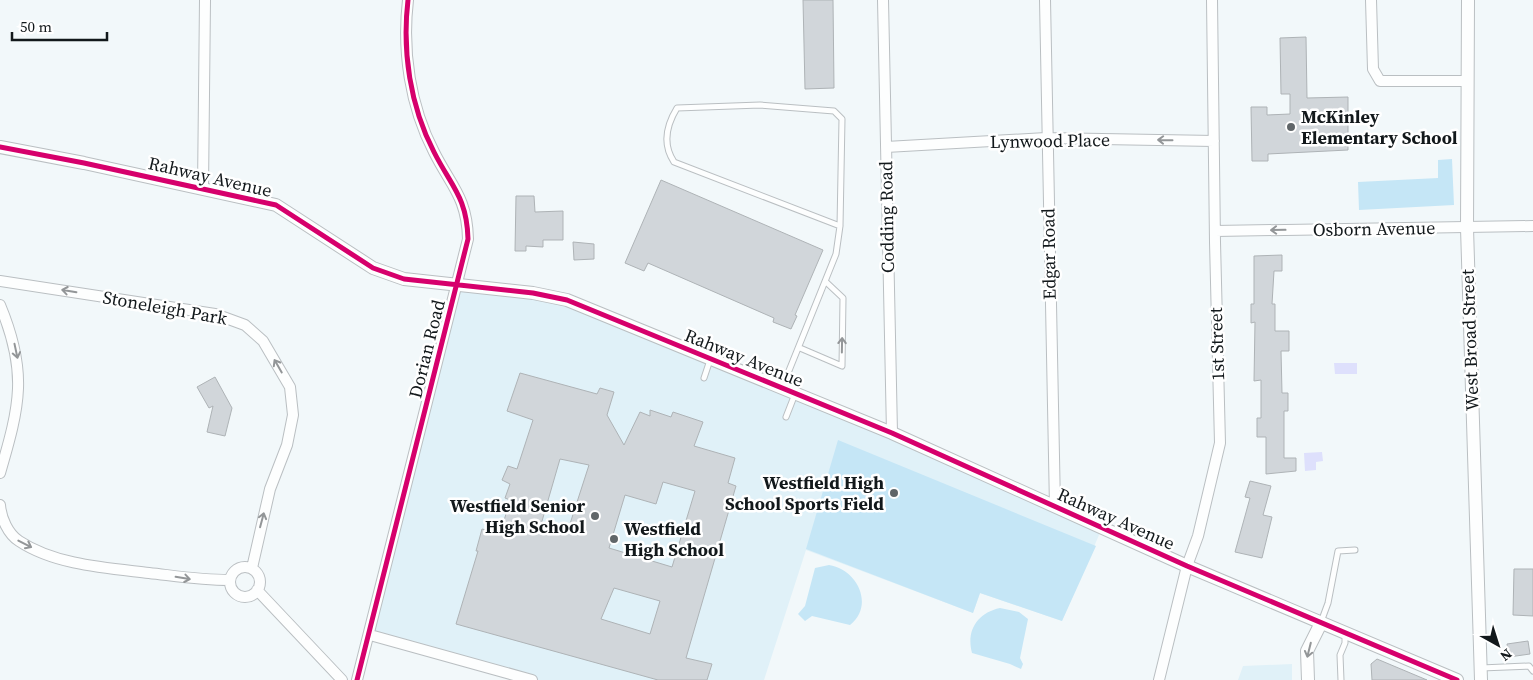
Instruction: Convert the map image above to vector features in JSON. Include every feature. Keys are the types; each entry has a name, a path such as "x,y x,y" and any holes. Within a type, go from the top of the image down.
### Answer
{"street":[{"path":"203,188 205,0"},
{"name":"Dorian Road","path":"357,680 370,635 468,239 468,218 461,198 434,152 420,121 410,77 405,36 408,0"},
{"name":"Codding Road","path":"883,0 892,433"},
{"name":"Edgar Road","path":"1045,0 1054,507"},
{"name":"1st Street","path":"1159,680 1187,566 1198,536 1220,443 1212,0"},
{"path":"1371,0 1373,69 1380,81 1468,81"},
{"name":"West Broad Street","path":"1468,0 1467,228 1480,674"},
{"name":"Lynwood Place","path":"886,147 1046,138 1214,141"},
{"name":"Rahway Avenue","path":"0,147 203,188 276,205 374,268 404,279 533,293 567,300 892,433 1187,566 1457,680"},
{"name":"Osborn Avenue","path":"1215,231 1533,226"},
{"name":"Stoneleigh Park","path":"0,280 215,314 245,325 263,341 290,387 293,415 287,445 270,489 252,568 260,581 257,590"},
{"path":"0,305 15,343 19,363 20,391 0,473"},
{"path":"0,505 2,518 18,540 41,552 95,568 196,580 229,580"},
{"path":"252,568 237,568 229,580 231,590 239,596 249,596 257,590 342,680"},
{"path":"1308,680 1307,651 1321,623"},
{"path":"370,635 532,680"}],"lane":[{"path":"782,388 800,348 836,254 840,226 842,119 834,111 760,105 677,108 668,123 666,150 674,162 840,226"},
{"path":"800,348 842,366 843,298 826,282"},
{"path":"704,378 710,359"},
{"path":"786,417 795,394"},
{"path":"1321,623 1328,603 1338,551 1355,550"},
{"path":"1341,680 1340,655 1345,642 1344,633"},
{"path":"1480,674 1529,666 1533,671"}],"shaded area":[{"path":"1452,159 1454,205 1359,210 1358,182 1438,178 1438,160"},
{"path":"457,284 567,300 1102,528 1062,621 980,593 973,613 806,550 764,680 524,680 370,635"},
{"path":"1334,363 1357,363 1357,374 1335,374"},
{"name":"Westfield High School Sports Field","path":"838,440 1096,546 1062,621 980,593 973,613 806,549"},
{"path":"1322,452 1323,461 1316,462 1316,470 1305,471 1304,453"},
{"path":"829,565 848,573 855,580 859,589 862,598 861,608 857,617 850,625 812,616 805,621 798,614 805,606 815,568"},
{"path":"1000,608 1019,612 1028,619 1020,658 1023,664 1021,669 972,653 971,637 975,624 985,614"},
{"path":"1292,664 1292,680 1238,680 1243,666"}],"building":[{"path":"803,0 833,0 834,88 805,89"},
{"name":"McKinley Elementary School","path":"1306,37 1307,98 1348,97 1348,150 1268,154 1268,161 1252,161 1251,107 1267,107 1267,115 1290,114 1290,94 1281,94 1280,38"},
{"path":"661,180 823,250 795,315 797,316 791,329 773,322 774,318 648,263 644,271 625,263"},
{"path":"516,196 534,196 535,212 563,211 563,240 543,240 543,247 526,246 526,251 515,251"},
{"path":"573,242 594,244 594,259 574,260"},
{"path":"1282,255 1282,271 1274,271 1272,304 1275,304 1275,331 1289,331 1289,351 1281,351 1282,393 1288,393 1288,411 1284,411 1284,458 1296,458 1296,471 1266,474 1266,437 1257,437 1257,418 1261,418 1261,380 1254,381 1255,322 1251,323 1251,304 1254,304 1254,256"},
{"name":"Westfield Senior High School","path":"520,373 597,394 600,388 614,392 607,415 624,445 640,412 650,416 650,410 671,417 673,412 703,422 694,446 735,458 728,483 736,486 686,658 712,664 707,680 658,680 456,624 478,551 476,551 482,529 494,532 495,529 501,531 510,500 505,498 510,484 502,480 508,466 517,469 533,420 507,411","holes":["560,459 589,465 568,530 558,534 540,528","663,482 695,491 672,567 609,548 625,495 656,504","614,588 660,601 650,634 601,619"]},
{"path":"215,377 232,408 225,436 207,432 213,406 209,408 197,387"},
{"path":"1250,481 1271,486 1263,515 1272,517 1262,558 1235,552 1250,498 1245,497"},
{"path":"1514,569 1533,569 1533,616 1513,615"},
{"path":"1528,641 1530,654 1509,657 1507,644"},
{"path":"1377,659 1427,680 1372,680 1371,664"}],"cycle path":[{"path":"357,680 468,239 465,212 457,192 426,134 414,97 407,58 406,19 408,0"},
{"path":"0,147 84,163 276,205 373,268 404,279 533,293 567,300 892,433 1187,566 1457,680"}],"place":[{"name":"McKinley Elementary School","path":"1291,127"},
{"name":"Westfield High School Sports Field","path":"894,493"},
{"name":"Westfield Senior High School","path":"595,516"},
{"name":"Westfield High School","path":"614,539"}]}
